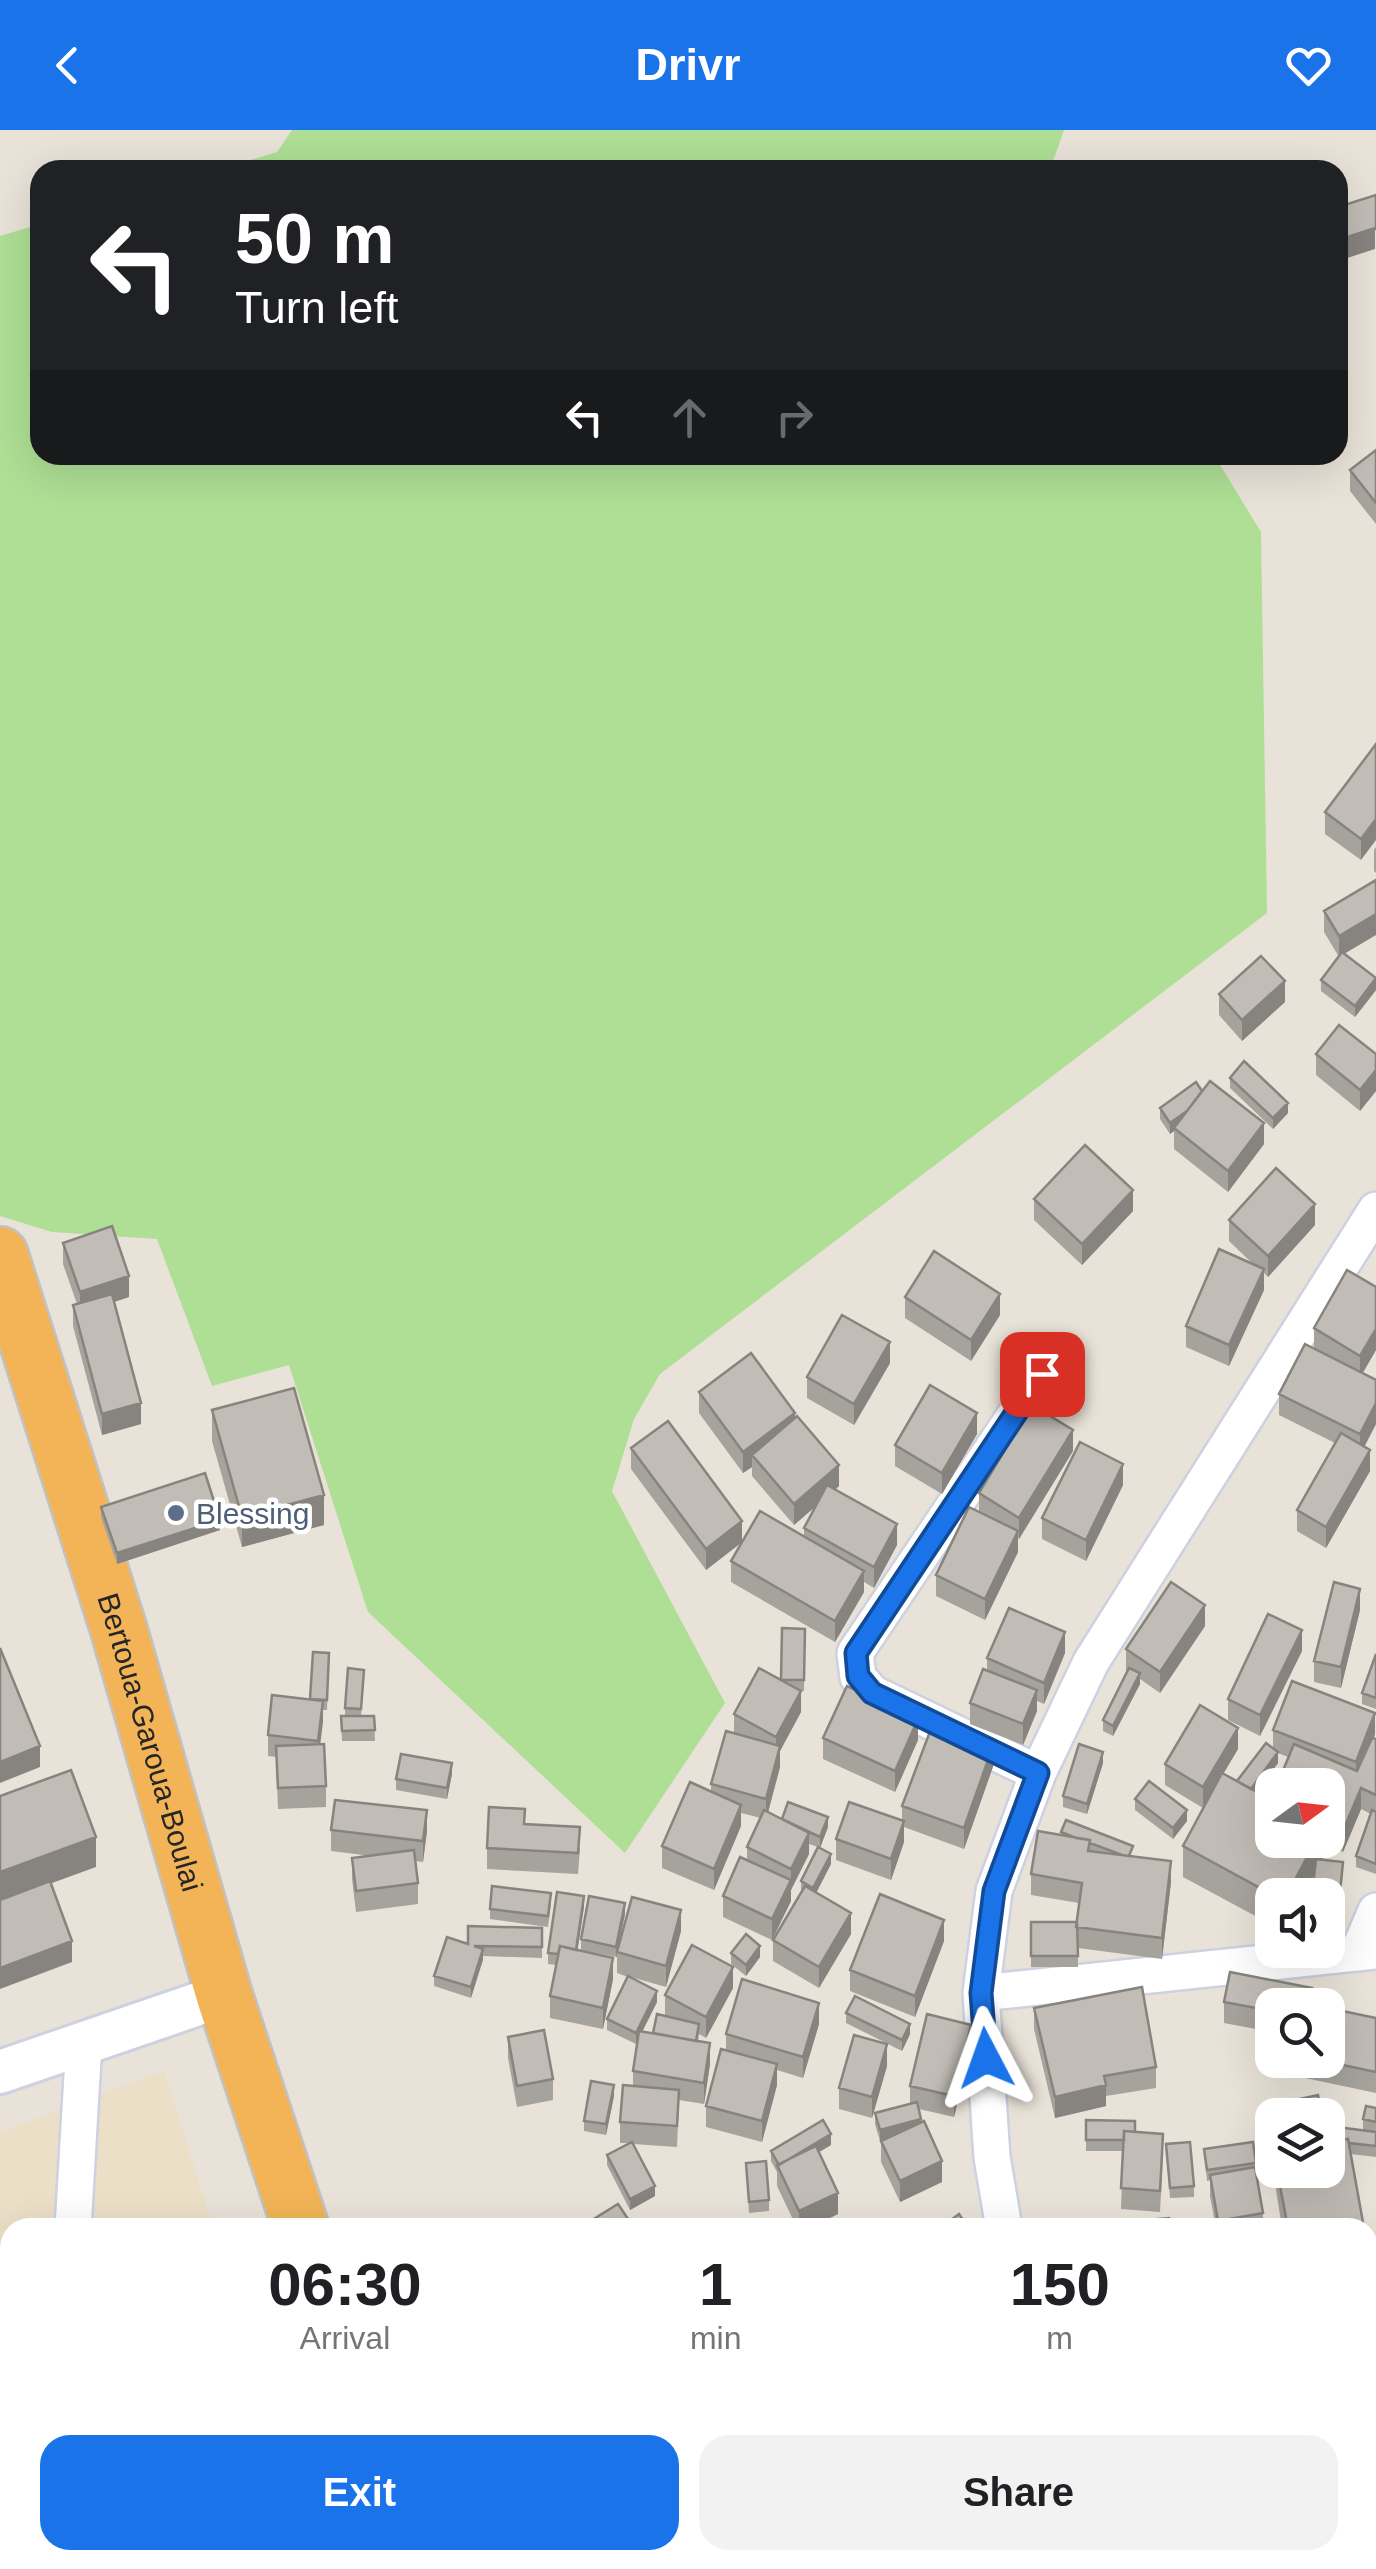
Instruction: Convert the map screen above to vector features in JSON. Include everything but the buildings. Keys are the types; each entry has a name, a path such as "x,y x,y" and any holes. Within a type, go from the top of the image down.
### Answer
{"highway":[{"name":"Bertoua-Garoua-Boulai","path":"0,1255 14,1344 118,1627 224,1994 298,2218"}],"street":[{"path":"1002,2218 992,2157 981,1993 994,1891 1038,1773 1091,1662 1376,1210"},
{"path":"1038,1773 872,1693 858,1676 856,1653 1042,1374"},
{"path":"981,1993 1367,1952 1376,1911"},
{"path":"0,2072 224,1994"},
{"path":"75,2218 84,2042"}],"shaded area":[{"path":"164,2071 210,2218 0,2218 0,2132"}],"green space":[{"path":"292,130 1064,130 1054,160 250,160 277,152"},
{"path":"30,227 30,465 1220,465 1261,532 1267,913 660,1374 634,1419 612,1491 725,1703 625,1853 368,1612 289,1365 212,1386 157,1239 52,1232 0,1216 0,236"}],"place":[{"name":"Blessing","path":"176,1513"}],"route":[{"path":"986,2058 981,1993 994,1891 1038,1773 872,1693 858,1676 856,1653 1042,1374"}]}
